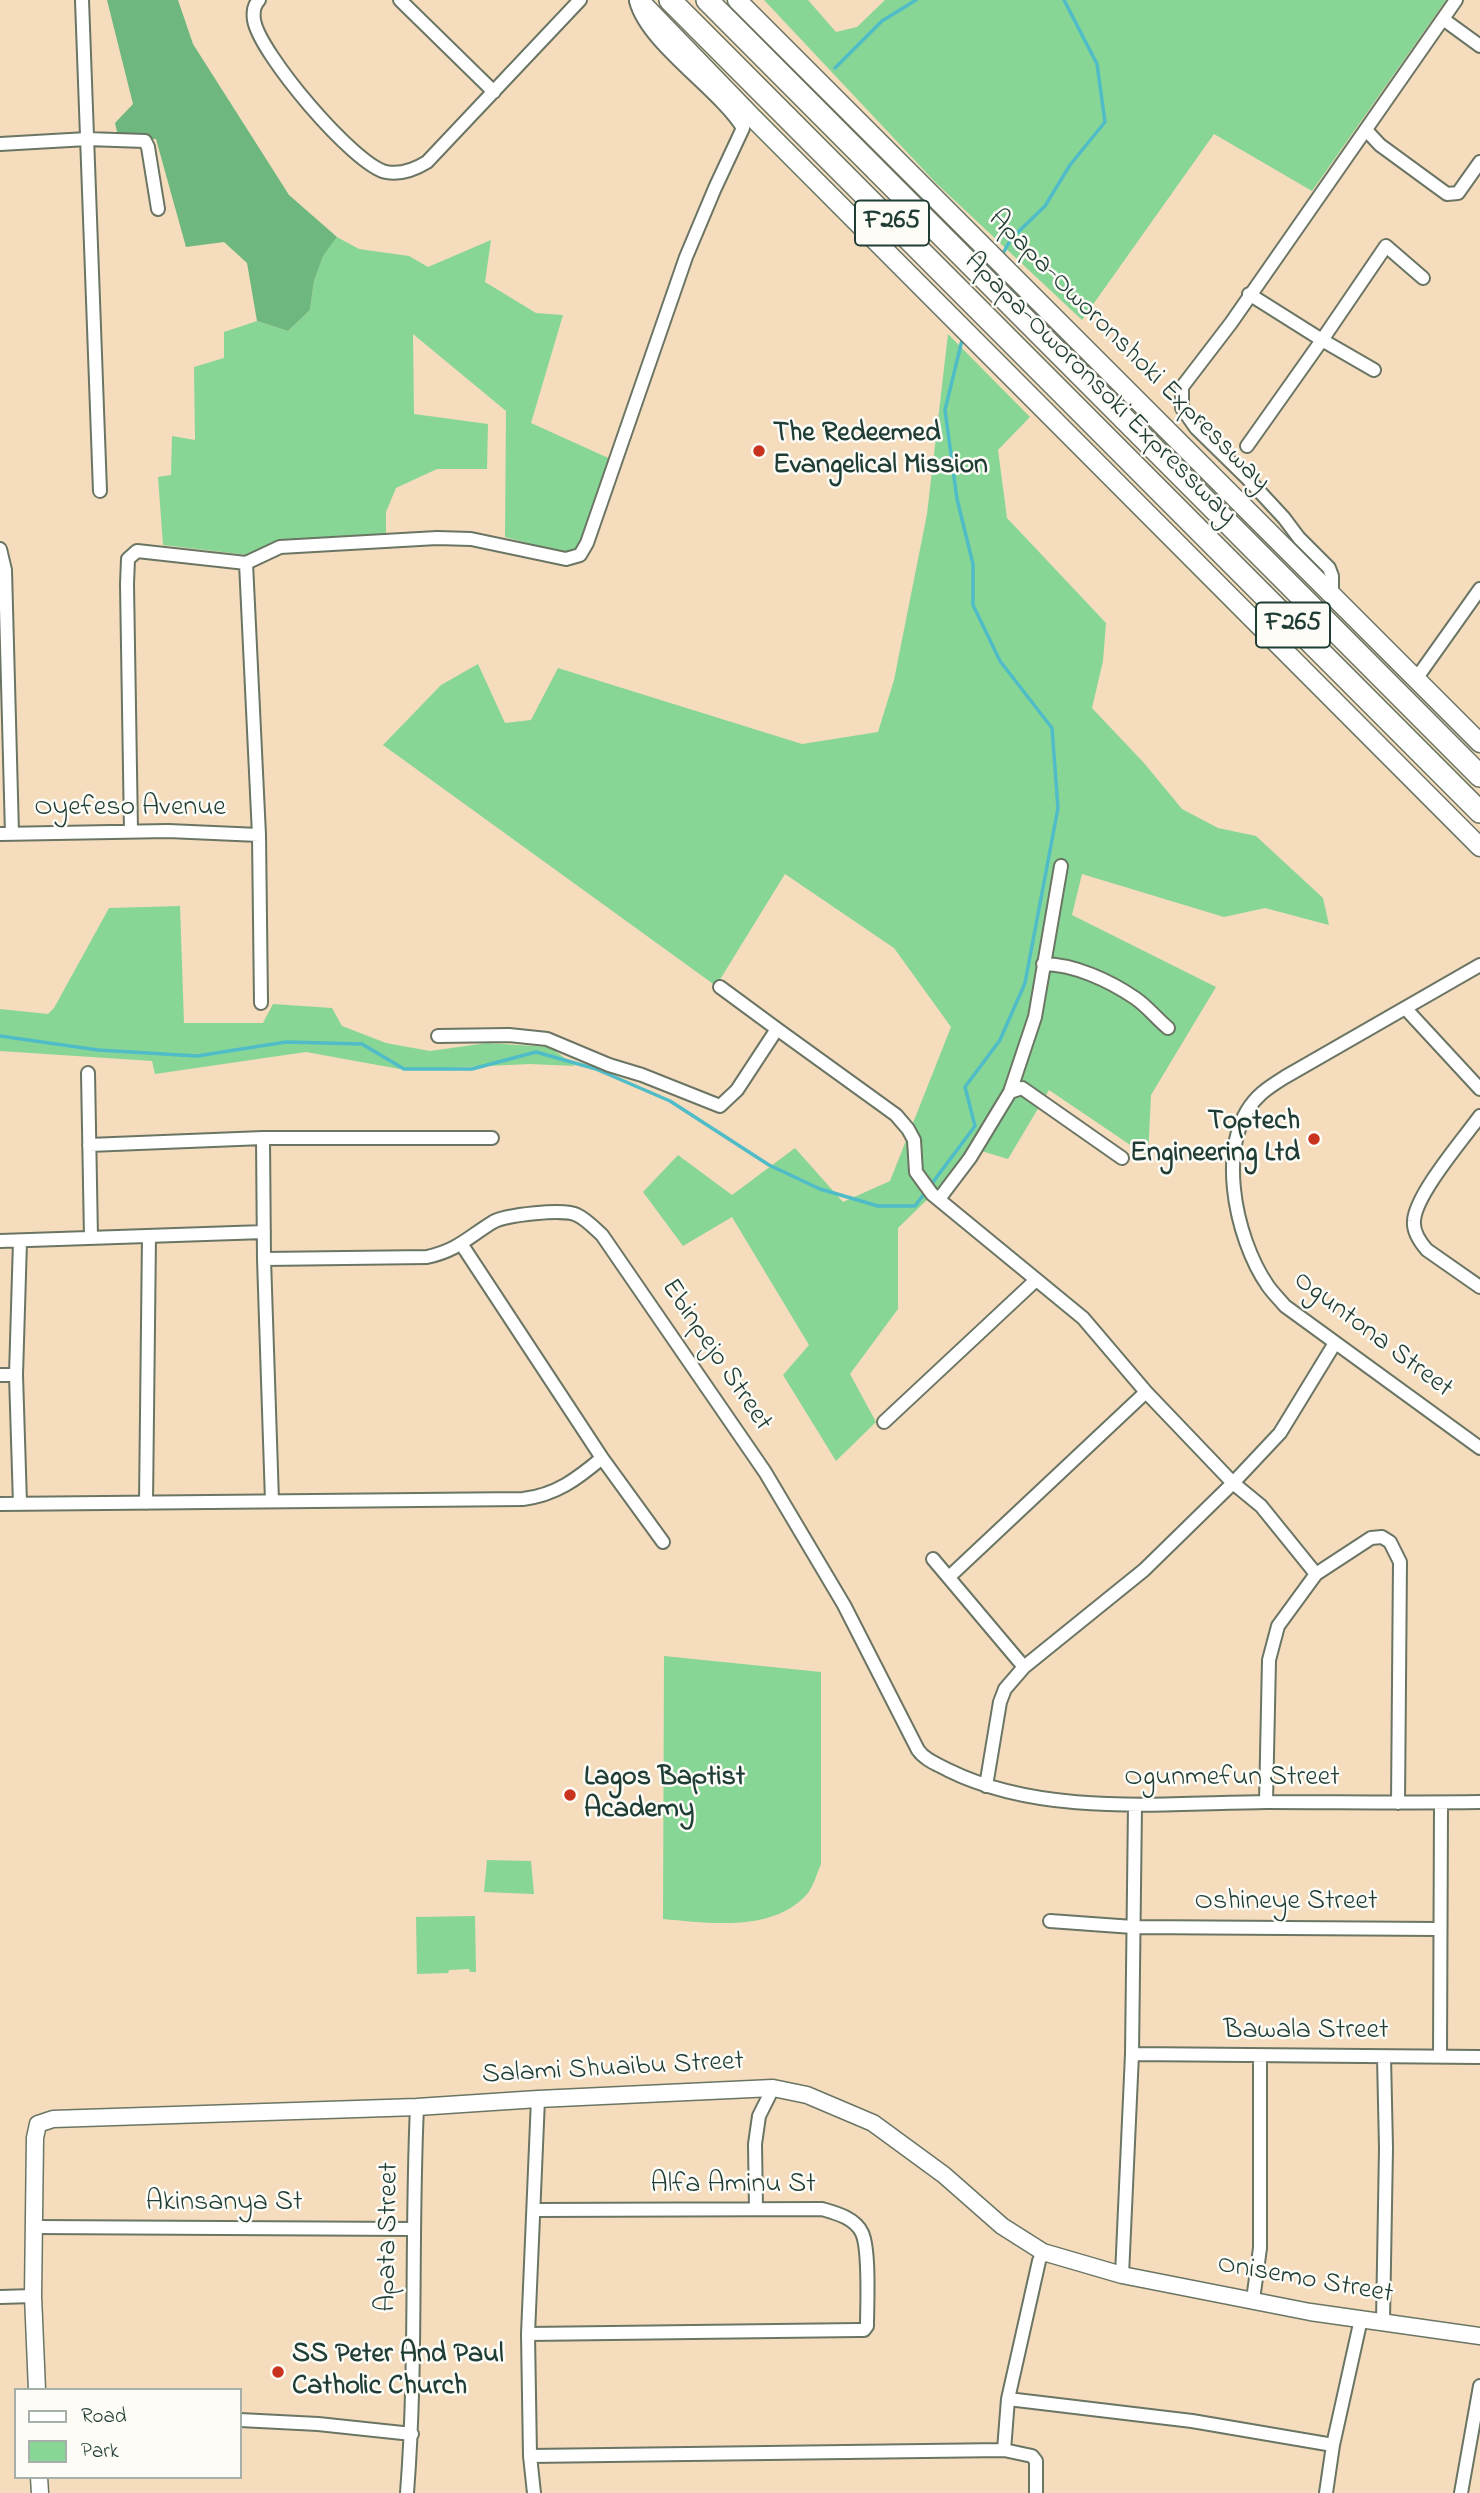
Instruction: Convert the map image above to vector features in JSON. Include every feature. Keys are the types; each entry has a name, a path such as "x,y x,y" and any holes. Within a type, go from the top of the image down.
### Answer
{"highway":[{"name":"Apapa-Oworonsoki Expressway","path":"707,0 1480,776"},
{"name":"Apapa-Oworonsoki Expressway","path":"674,4 1480,812"}],"main road":[{"name":"Apapa-Oworonsoki Expressway","path":"637,0 1480,847"},
{"name":"Apapa-Oworonshoki Expressway","path":"737,0 1480,743"}],"street":[{"path":"82,0 100,491"},
{"path":"259,0 255,4 254,20 257,30 313,112 366,162 384,172 401,173 414,170 427,162 580,0"},
{"path":"400,0 494,92"},
{"path":"131,831 128,559 137,551 246,563 280,547 437,538 471,539 566,559 580,555 587,542 686,257 743,128 654,33 638,10 637,0"},
{"path":"1332,595 1329,568 1247,478 1196,428 1182,408 1182,387 1456,0"},
{"path":"1443,19 1480,46"},
{"path":"1366,130 1380,145 1447,194 1458,193 1480,162"},
{"path":"0,144 88,139 145,141 158,209"},
{"path":"1247,446 1386,246 1423,278"},
{"path":"1249,294 1322,341 1374,370"},
{"path":"0,548 5,570 6,834"},
{"path":"246,563 259,835 261,1003"},
{"path":"1416,680 1480,589"},
{"name":"Oyefeso Avenue","path":"6,834 168,831 259,835"},
{"path":"936,1197 970,1158 1010,1092 1035,1017 1061,866"},
{"path":"1043,964 1058,964 1095,977 1136,999 1168,1028"},
{"name":"Oguntona Street","path":"1480,965 1261,1093 1242,1123 1235,1145 1233,1175 1244,1237 1254,1262 1285,1306 1480,1448"},
{"path":"720,987 895,1115 914,1140 916,1172 936,1197 1083,1318 1146,1392 1233,1483 1261,1506 1316,1574"},
{"path":"1406,1009 1480,1089"},
{"path":"438,1036 509,1035 547,1039 720,1106 737,1090 777,1030"},
{"path":"88,1073 91,1238"},
{"path":"1010,1092 1022,1088 1122,1158"},
{"path":"1480,1116 1420,1198 1413,1222 1427,1250 1480,1287"},
{"path":"89,1145 263,1138 492,1138"},
{"path":"263,1138 272,1501"},
{"name":"Ebinpejo Street","path":"264,1259 426,1257 445,1253 461,1245 495,1220 534,1213 575,1213 603,1235 765,1472 844,1605 910,1738 922,1756 986,1786"},
{"path":"0,1241 264,1232"},
{"path":"146,1503 149,1236"},
{"path":"20,1241 16,1375 20,1504"},
{"path":"461,1245 602,1458 663,1542"},
{"path":"884,1422 1036,1280"},
{"path":"986,1786 1000,1702 1005,1689 1024,1667 1144,1570 1233,1483 1280,1433 1335,1343"},
{"path":"0,1375 16,1375"},
{"path":"949,1577 1146,1392"},
{"path":"0,1504 523,1499 542,1497 559,1490 602,1458"},
{"path":"1266,1802 1269,1660 1278,1626 1316,1574 1371,1538 1382,1537 1390,1542 1400,1562 1398,1803"},
{"path":"933,1559 1024,1667"},
{"name":"Ogunmefun Street","path":"986,1786 1045,1798 1135,1805 1480,1802"},
{"path":"1440,2056 1441,1803"},
{"path":"1122,2275 1132,2054 1135,1805"},
{"name":"Oshineye Street","path":"1050,1922 1133,1927 1439,1929"},
{"name":"Bawala Street","path":"1132,2054 1480,2057"},
{"path":"1253,2300 1260,2248 1260,2056"},
{"path":"1383,2321 1386,2148 1384,2057"},
{"path":"756,2208 755,2144 759,2116 773,2088"},
{"name":"Salami Shuaibu Street","path":"35,2227 35,2138 38,2124 53,2119 417,2107 773,2088 807,2095 873,2123 916,2152 1002,2226 1044,2252 1122,2275"},
{"path":"534,2493 530,2456 528,2334 538,2099"},
{"name":"Apata Street","path":"407,2493 412,2434 413,2229 417,2107"},
{"name":"Alfa Aminu St","path":"528,2334 864,2330 867,2326 867,2266 862,2233 846,2217 822,2208 535,2210"},
{"path":"35,2227 33,2296 37,2388"},
{"name":"Akinsanya St","path":"35,2227 413,2229"},
{"path":"1004,2450 1008,2399 1039,2261 1044,2252"},
{"name":"Onisemo Street","path":"1122,2275 1361,2319 1480,2336"},
{"path":"0,2297 33,2296"},
{"path":"1326,2493 1333,2445 1361,2319"},
{"path":"1461,2493 1473,2464 1480,2386"},
{"path":"1008,2399 1192,2421 1333,2445"},
{"path":"242,2420 318,2424 412,2434"},
{"path":"530,2456 1004,2450 1031,2456 1036,2461 1036,2493"}],"green space":[{"path":"107,0 178,0 193,44 289,195 337,237 323,256 314,281 310,310 288,331 257,321 247,263 224,242 186,247 156,139 119,140 115,123 133,104"},
{"path":"764,0 808,0 836,32 857,27 885,0 1446,0 1312,191 1214,134 1082,320 936,183"},
{"path":"337,237 359,249 409,256 428,267 491,240 485,282 536,313 563,315 531,423 615,461 579,557 505,537 506,411 413,334 414,414 488,424 487,469 437,469 396,488 386,512 386,536 274,542 256,556 163,545 158,477 171,475 172,436 195,440 194,367 224,358 224,332 257,321 288,331 310,310 314,281 323,255"},
{"path":"948,334 1030,417 998,450 1007,518 1106,623 1103,661 1092,708 1144,763 1182,809 1218,828 1256,836 1323,898 1329,925 1265,908 1224,917 1082,874 1072,915 1216,987 1151,1095 1148,1157 1049,1090 1008,1159 978,1150 898,1228 898,1309 850,1374 876,1422 836,1461 783,1375 809,1345 732,1217 683,1246 643,1192 678,1155 732,1195 795,1148 843,1202 890,1181 951,1027 894,948 785,874 716,986 383,745 441,685 478,664 505,723 531,720 558,668 802,744 878,732 894,680 927,514"},
{"path":"180,906 184,1023 263,1023 273,1004 332,1008 342,1026 386,1043 430,1051 487,1043 550,1047 575,1066 530,1064 405,1070 306,1052 155,1074 152,1061 0,1051 0,1009 48,1014 54,1008 109,908"},
{"path":"664,1656 821,1672 821,1864 808,1893 794,1906 777,1915 740,1923 663,1919"},
{"path":"487,1860 531,1861 534,1894 484,1892"},
{"path":"475,1916 476,1972 470,1972 469,1969 417,1974 416,1917"}],"waterway":[{"path":"835,68 882,21 916,0"},
{"path":"1001,257 1011,239 1045,206 1070,165 1105,122 1097,64 1064,0"},
{"path":"0,1036 98,1050 197,1056 286,1042 362,1044 404,1069 472,1069 536,1052 596,1069 670,1101 769,1165 820,1189 878,1206 915,1206 975,1126 965,1087 1000,1040 1025,983 1058,808 1052,728 1000,661 973,605 973,564 957,499 945,410 963,336"}],"place":[{"name":"The Redeemed Evangelical Mission","path":"759,451"},
{"name":"Toptech Engineering Ltd","path":"1314,1139"},
{"name":"Lagos Baptist Academy","path":"570,1795"},
{"name":"SS Peter And Paul Catholic Church","path":"278,2372"}]}
